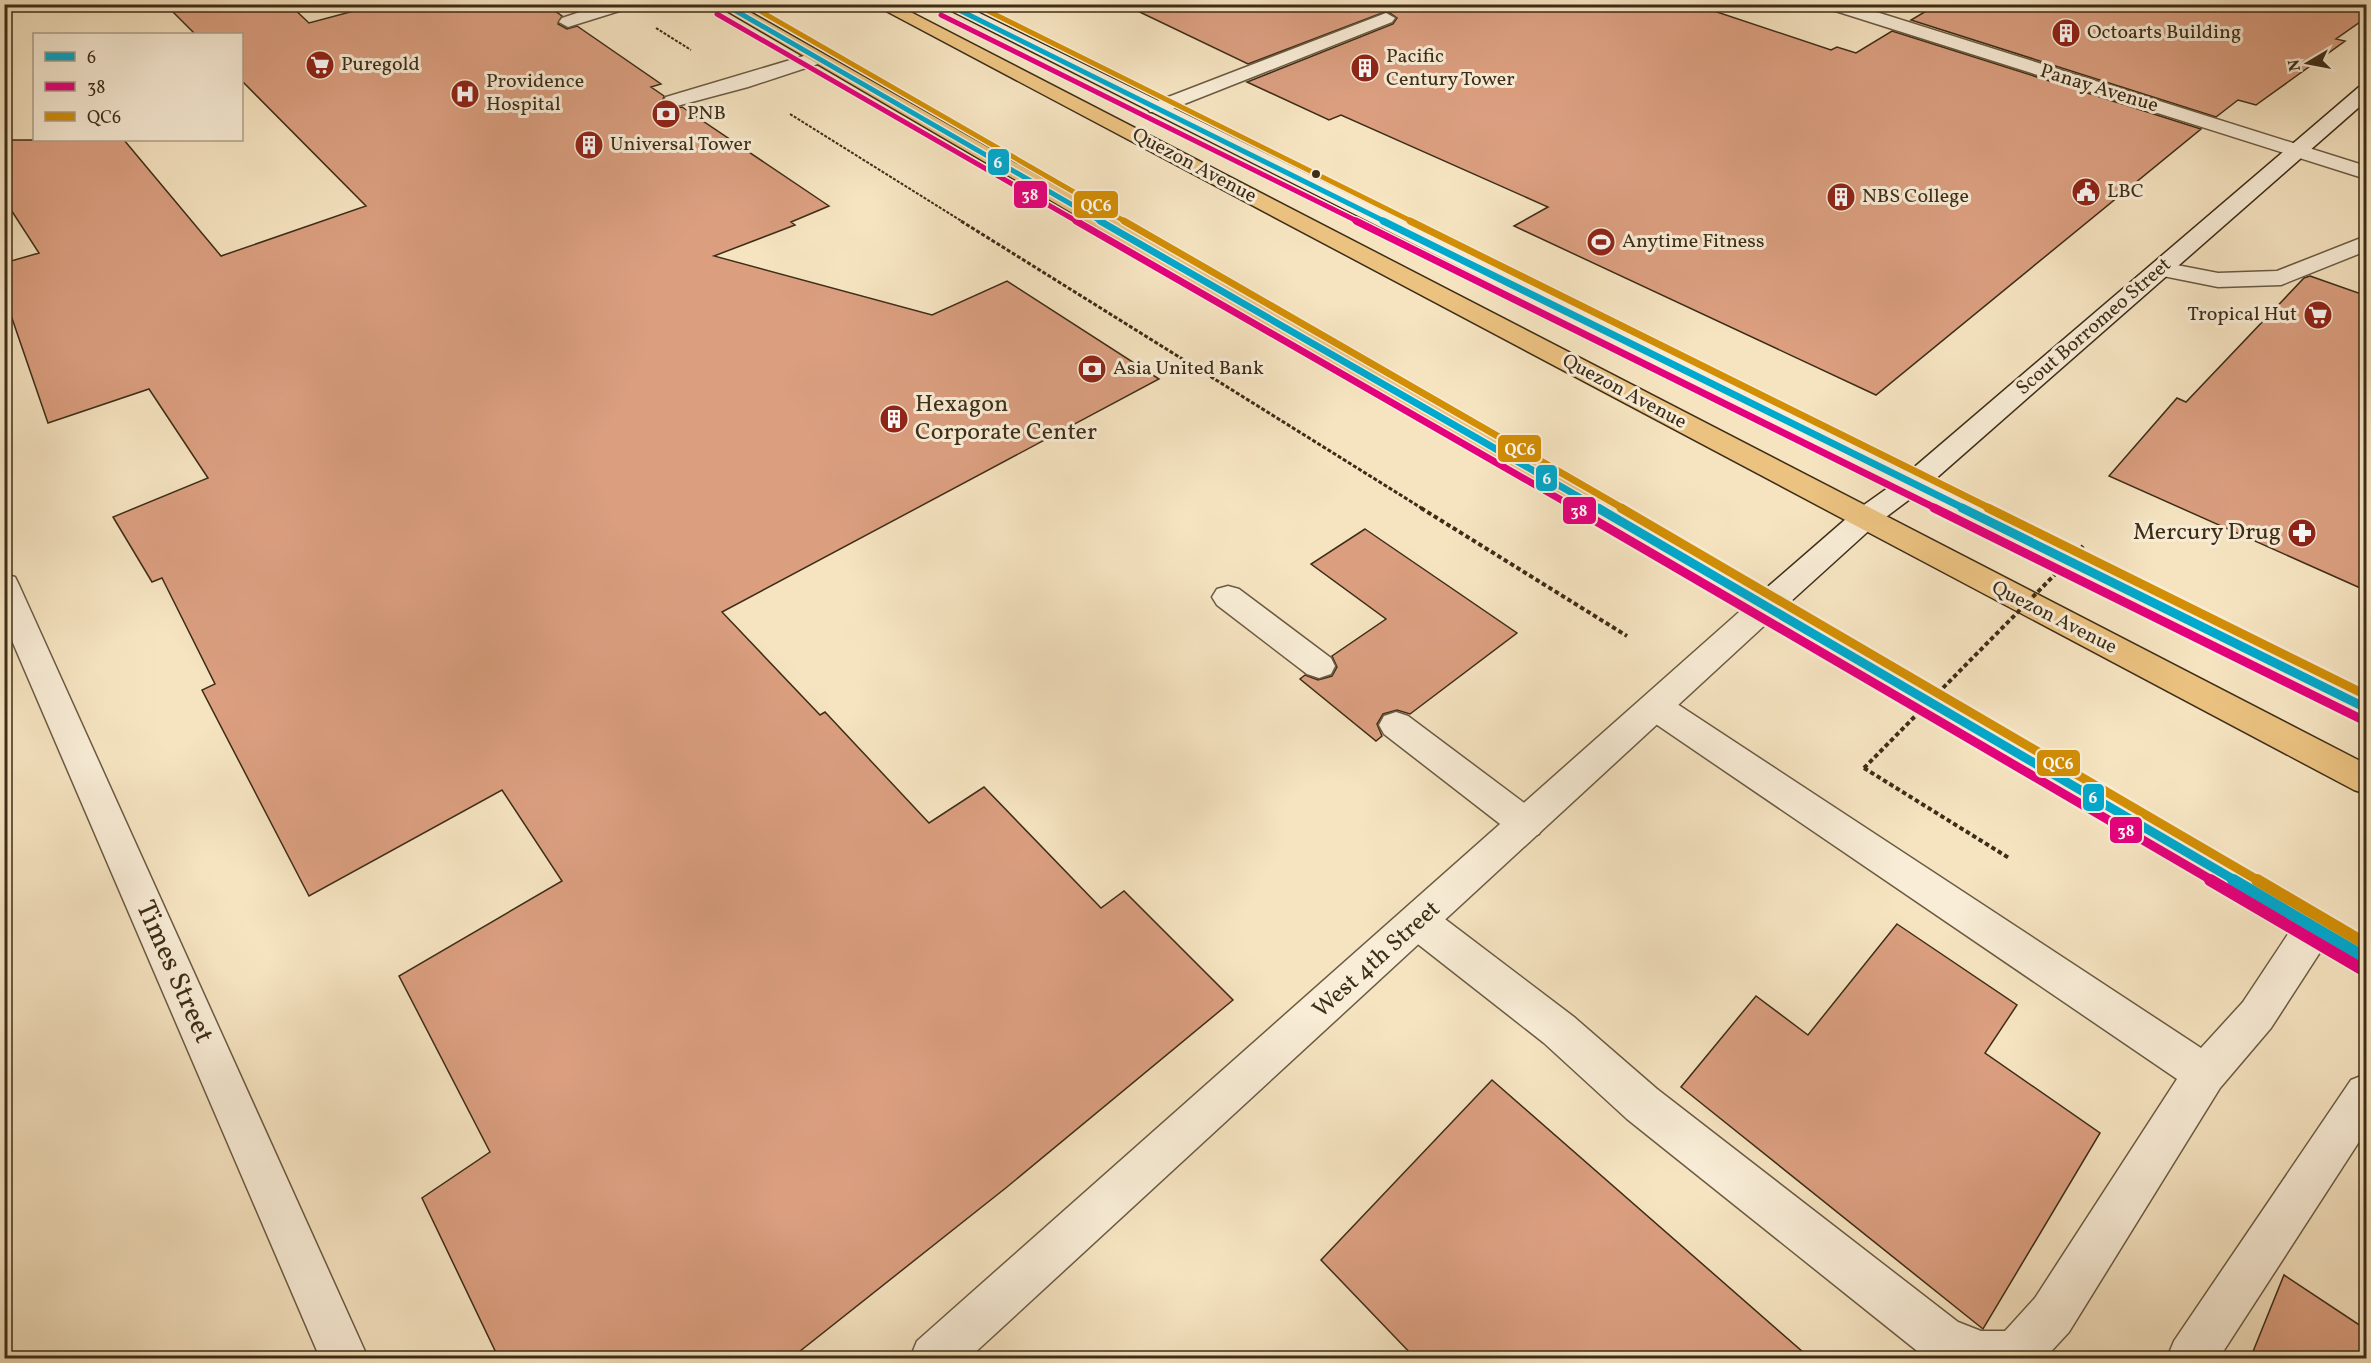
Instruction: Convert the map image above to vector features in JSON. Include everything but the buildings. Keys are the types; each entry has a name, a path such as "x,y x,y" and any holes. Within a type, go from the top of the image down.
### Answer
{"main road":[{"path":"723,4 1767,604 2367,958"},
{"name":"Quezon Avenue","path":"881,4 2367,780"}],"street":[{"name":"Quezon Avenue","path":"946,4 2367,708"},
{"name":"Panay Avenue","path":"1832,4 2367,173"},
{"path":"568,22 621,5"},
{"path":"1157,108 1386,18"},
{"path":"673,101 741,83 817,58"},
{"name":"Scout Borromeo Street","path":"1819,560 1864,519 1914,483 2367,91"},
{"path":"2161,269 2218,280 2281,278 2367,243"},
{"name":"West 4th Street","path":"934,1359 1419,922 1767,604 1819,560"},
{"name":"Times Street","path":"4,585 344,1359"},
{"path":"1228,597 1319,666"},
{"path":"1656,707 2205,1074"},
{"path":"1396,725 1526,824"},
{"path":"1419,922 1559,1030 1642,1104 1943,1341 1981,1355 2016,1355 2052,1315 2205,1074 2257,1014 2314,928"},
{"path":"2191,1359 2367,1094"}],"path":[{"path":"621,5 741,83 1627,636"},
{"path":"2009,858 1864,768 2084,545"}],"transit line":[{"name":"6","path":"724,4 1767,605 2366,958"},
{"name":"QC6","path":"748,4 1773,595 2366,944"},
{"name":"6","path":"947,4 2366,708"},
{"name":"QC6","path":"974,4 2366,695"},
{"name":"38","path":"717,14 1761,615 2360,968"},
{"name":"38","path":"941,15 2361,719"}],"place":[{"name":"Octoarts Building","path":"2066,33"},
{"name":"Puregold","path":"320,65"},
{"name":"Pacific Century Tower","path":"1365,68"},
{"name":"Providence Hospital","path":"465,94"},
{"name":"PNB","path":"666,114"},
{"name":"Universal Tower","path":"589,145"},
{"name":"LBC","path":"2086,192"},
{"name":"NBS College","path":"1841,197"},
{"name":"Anytime Fitness","path":"1601,242"},
{"name":"Tropical Hut","path":"2318,315"},
{"name":"Asia United Bank","path":"1092,369"},
{"name":"Hexagon Corporate Center","path":"894,419"},
{"name":"Mercury Drug","path":"2302,533"}]}
